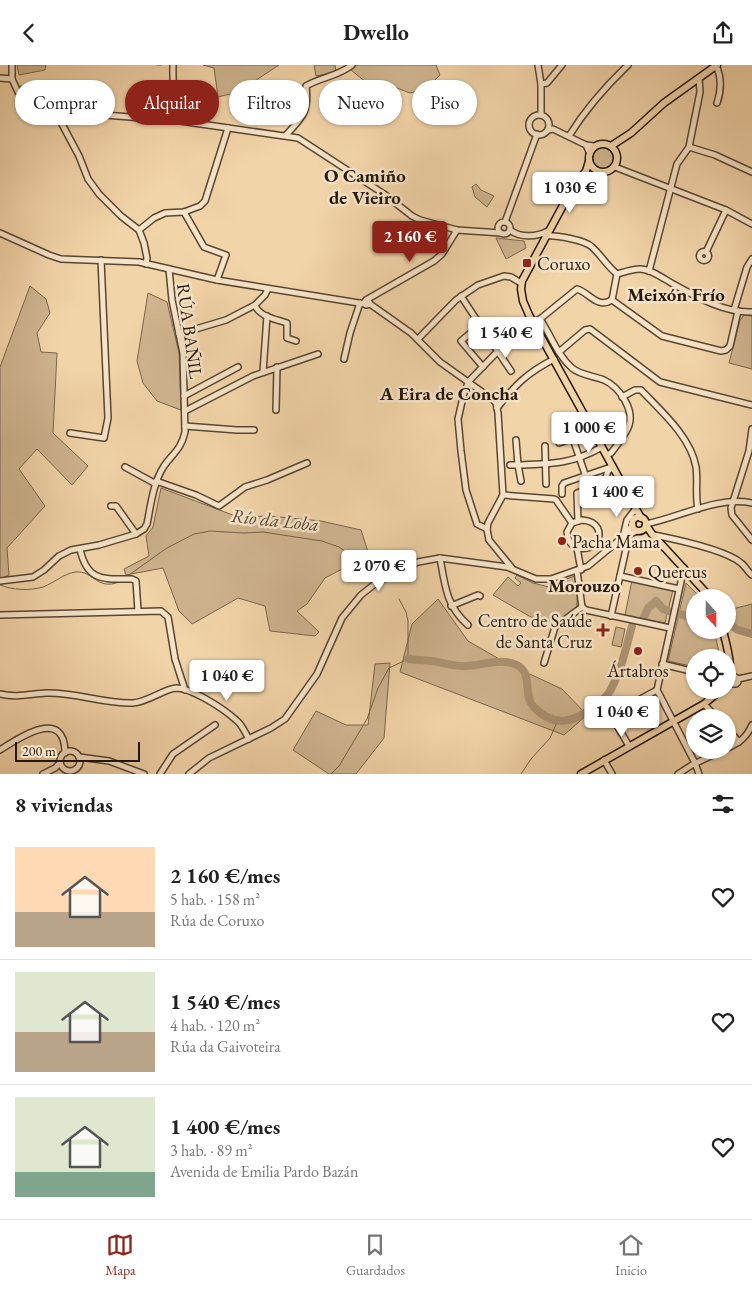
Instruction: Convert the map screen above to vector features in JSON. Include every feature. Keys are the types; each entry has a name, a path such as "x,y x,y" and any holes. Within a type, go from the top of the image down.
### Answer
{"main road":[{"path":"573,187 596,170 605,172 615,167 621,145 631,133 664,103 717,65"},
{"path":"611,146 631,133"},
{"path":"618,157 616,151 611,146 603,143 594,147 589,157 586,171 573,187 521,283 523,301 537,321 538,331 607,455 634,508 641,518 645,520 645,527"},
{"path":"589,157 596,170"},
{"path":"633,522 634,508"},
{"path":"633,522 641,518"},
{"path":"633,522 645,527 703,589"},
{"path":"581,774 590,771 604,760 710,699"}],"street":[{"path":"12,65 12,79 15,86"},
{"path":"172,80 173,65"},
{"path":"286,135 301,120 306,111 306,86 316,80 344,72 352,65"},
{"path":"538,65 541,84 541,115"},
{"path":"541,84 547,83 562,65"},
{"path":"569,136 585,112 628,65"},
{"path":"717,65 720,92 717,103"},
{"path":"0,78 12,79"},
{"path":"649,271 670,187 678,164 689,147 700,92 698,78"},
{"path":"535,115 541,115 547,118 550,128 543,134 537,135 532,131 529,123 535,115"},
{"path":"62,125 94,187 121,216 139,230 144,243 147,258 146,264"},
{"path":"211,125 298,138 420,220 457,230 503,233 535,239 540,246"},
{"path":"139,230 154,218 165,213 184,212 200,206 205,201 228,128"},
{"path":"550,128 594,147"},
{"path":"491,232 498,228 501,222 505,222 537,135"},
{"path":"586,145 589,157"},
{"path":"689,147 715,155 752,172"},
{"path":"615,167 726,210 752,224"},
{"path":"706,252 726,210"},
{"path":"184,212 204,247 226,255 217,281"},
{"path":"505,222 517,234 534,236 547,233 585,242 592,246 617,274"},
{"path":"498,228 503,233"},
{"path":"503,233 510,229"},
{"path":"344,359 350,333 366,303 376,294 434,261 442,254 457,230"},
{"path":"0,233 61,259 125,261 146,264 217,281 366,303 418,339 440,362 492,399 497,408 503,495 486,529 489,540 512,568"},
{"path":"612,300 662,336 721,351 726,350 730,346 736,311 752,259"},
{"path":"70,433 104,437 108,418 100,260"},
{"name":"RÚA BAÑIL","path":"136,534 144,529 147,524 156,482 165,465 183,443 183,353 172,300 169,269"},
{"path":"617,274 640,269 649,271 718,306 736,311 752,312"},
{"path":"612,300 617,274"},
{"path":"418,339 461,296 478,285 501,276 511,277 521,283"},
{"path":"179,334 226,320 255,305 268,289"},
{"path":"607,455 620,440 630,422 629,412 622,397 611,384 573,369 537,321 577,289 597,302 609,302 612,300"},
{"path":"461,296 511,371"},
{"path":"255,305 256,309 267,316 287,323 288,338 296,341"},
{"path":"263,372 267,316"},
{"path":"480,325 461,341 483,367"},
{"path":"560,352 585,330 590,329 660,382 752,405"},
{"path":"486,529 477,524 466,490 458,419 464,393 469,381 498,351 538,331"},
{"path":"184,411 263,372 318,354"},
{"path":"497,408 522,379 554,359"},
{"path":"184,396 238,367"},
{"path":"276,410 277,367"},
{"path":"622,397 635,390 641,390 664,413 689,445 696,467 698,509"},
{"path":"184,426 237,431 254,430"},
{"path":"752,429 749,451 731,508 732,515 752,540"},
{"path":"559,443 587,433"},
{"path":"573,439 586,477"},
{"path":"516,441 521,481"},
{"path":"544,446 546,484"},
{"path":"510,465 561,463 580,458 602,447"},
{"path":"125,467 156,482 196,495 219,506 245,487 307,463"},
{"path":"575,522 589,520 596,524 600,535 595,545 586,549 577,549 570,543 567,533 575,522 577,493 604,483 608,471 613,467"},
{"path":"562,494 562,484 613,467"},
{"path":"503,495 554,499 575,522"},
{"path":"190,774 209,758 278,724 290,713 317,674 342,618 361,595 376,583 418,562 440,558 512,568 540,580 551,579 579,571 588,566 622,538 645,527 698,509 733,501 752,503"},
{"path":"0,581 33,577 44,571 59,556 71,550 99,545 136,534 116,506 111,506"},
{"path":"611,616 626,549 622,538 627,520 634,508"},
{"path":"622,538 633,522"},
{"path":"645,527 652,534 729,557 741,563 752,575"},
{"path":"80,549 86,566 100,579 132,579 136,581 138,611"},
{"path":"577,549 582,607 586,611 670,628"},
{"path":"440,558 451,606 459,618 468,625"},
{"path":"684,568 657,690 699,774"},
{"path":"620,576 679,589"},
{"path":"451,606 478,595 480,596"},
{"path":"544,663 556,627 582,607"},
{"path":"0,615 160,611 168,617 175,659 185,690"},
{"path":"662,664 686,670"},
{"path":"736,683 738,679 752,677"},
{"path":"0,694 25,696 45,693 122,703 136,703 174,688 199,695 238,721 249,739"},
{"path":"629,746 611,715 657,690"},
{"path":"704,704 709,709"},
{"path":"160,774 174,754 215,725"},
{"path":"736,744 747,736 752,725"},
{"path":"0,750 30,733 48,727 58,731 67,752"},
{"path":"736,738 739,742"},
{"path":"67,752 76,753 80,759"},
{"path":"67,752 61,758 62,765 67,771 76,772 80,759"},
{"path":"80,759 108,761 140,773"},
{"path":"678,774 704,759"},
{"path":"604,760 612,774"},
{"path":"43,774 62,765"}],"shaded area":[{"path":"17,65 46,65 45,70 19,75"},
{"path":"203,65 279,65 256,80 229,80 229,94 219,97 219,80 216,80 214,68"},
{"path":"314,65 335,65 336,72 316,76"},
{"path":"350,65 436,65 440,75 435,80 412,80 412,92 410,93 402,90 402,80 363,80 351,70"},
{"path":"604,146 609,147 615,153 615,163 609,169 604,170 599,169 593,163 592,158 593,153 599,147"},
{"path":"476,184 481,190 494,196 487,207 475,197 472,187"},
{"path":"496,238 524,241 526,248 506,259"},
{"path":"30,286 46,299 50,313 37,333 41,352 57,353 53,433 88,466 72,485 37,449 19,469 45,506 7,548 9,575 0,579 0,367"},
{"path":"148,293 167,302 179,353 181,410 157,401 143,383 137,361"},
{"path":"744,315 752,316 752,369 729,363 740,320"},
{"path":"161,488 238,517 269,516 321,521 361,530 369,555 325,578 307,604 297,611 319,632 315,636 270,631 265,606 238,598 192,624 179,611 163,568 126,575 124,569 149,556 146,536 153,527"},
{"path":"517,575 533,583 549,587 551,584 575,576 576,609 570,616 555,626 529,616 493,595 508,577 518,586 521,583 515,578"},
{"path":"632,580 673,590 665,623 625,615"},
{"path":"686,583 692,589 686,589 686,639 716,639 718,649 686,649 686,665 668,661"},
{"path":"438,599 468,641 506,663 562,689 587,715 564,735 400,672 412,624"},
{"path":"752,604 752,632 736,626 736,608"},
{"path":"616,627 625,629 621,647 612,645"},
{"path":"390,663 384,738 356,774 329,774 293,750 316,711 346,725 368,725 375,664"}],"waterway":[{"name":"Río da Loba","path":"126,577 167,548 194,534 210,531 263,532 322,541 339,547 373,570 378,576"},
{"name":"Río da Loba","path":"0,585 21,589 38,588 75,572 87,574 105,584 119,582"},
{"path":"331,774 339,766 367,719 378,688 389,668 408,659 408,621 406,612 399,599"},
{"name":"Río da Loba","path":"644,617 648,608 656,601 663,609 668,611"},
{"name":"Río da Loba","path":"679,614 686,616"},
{"name":"Río da Loba","path":"408,659 461,666 498,662 517,665 525,673 530,702 533,706 548,718 563,721 571,720 601,702 608,693 620,667 632,626"},
{"name":"Río da Loba","path":"736,629 752,634"},
{"path":"521,774 531,759 550,738 558,720"}],"place":[{"name":"Coruxo","path":"527,263"},
{"name":"Pacha Mama","path":"562,541"},
{"name":"Quercus","path":"638,571"},
{"name":"Centro de Saúde de Santa Cruz","path":"603,630"},
{"name":"Ártabros","path":"638,651"}],"district":[{"name":"O Camiño de Vieiro","path":"365,186"},
{"name":"Meixón Frío","path":"676,294"},
{"name":"A Eira de Concha","path":"449,393"},
{"name":"Morouzo","path":"584,585"}]}
